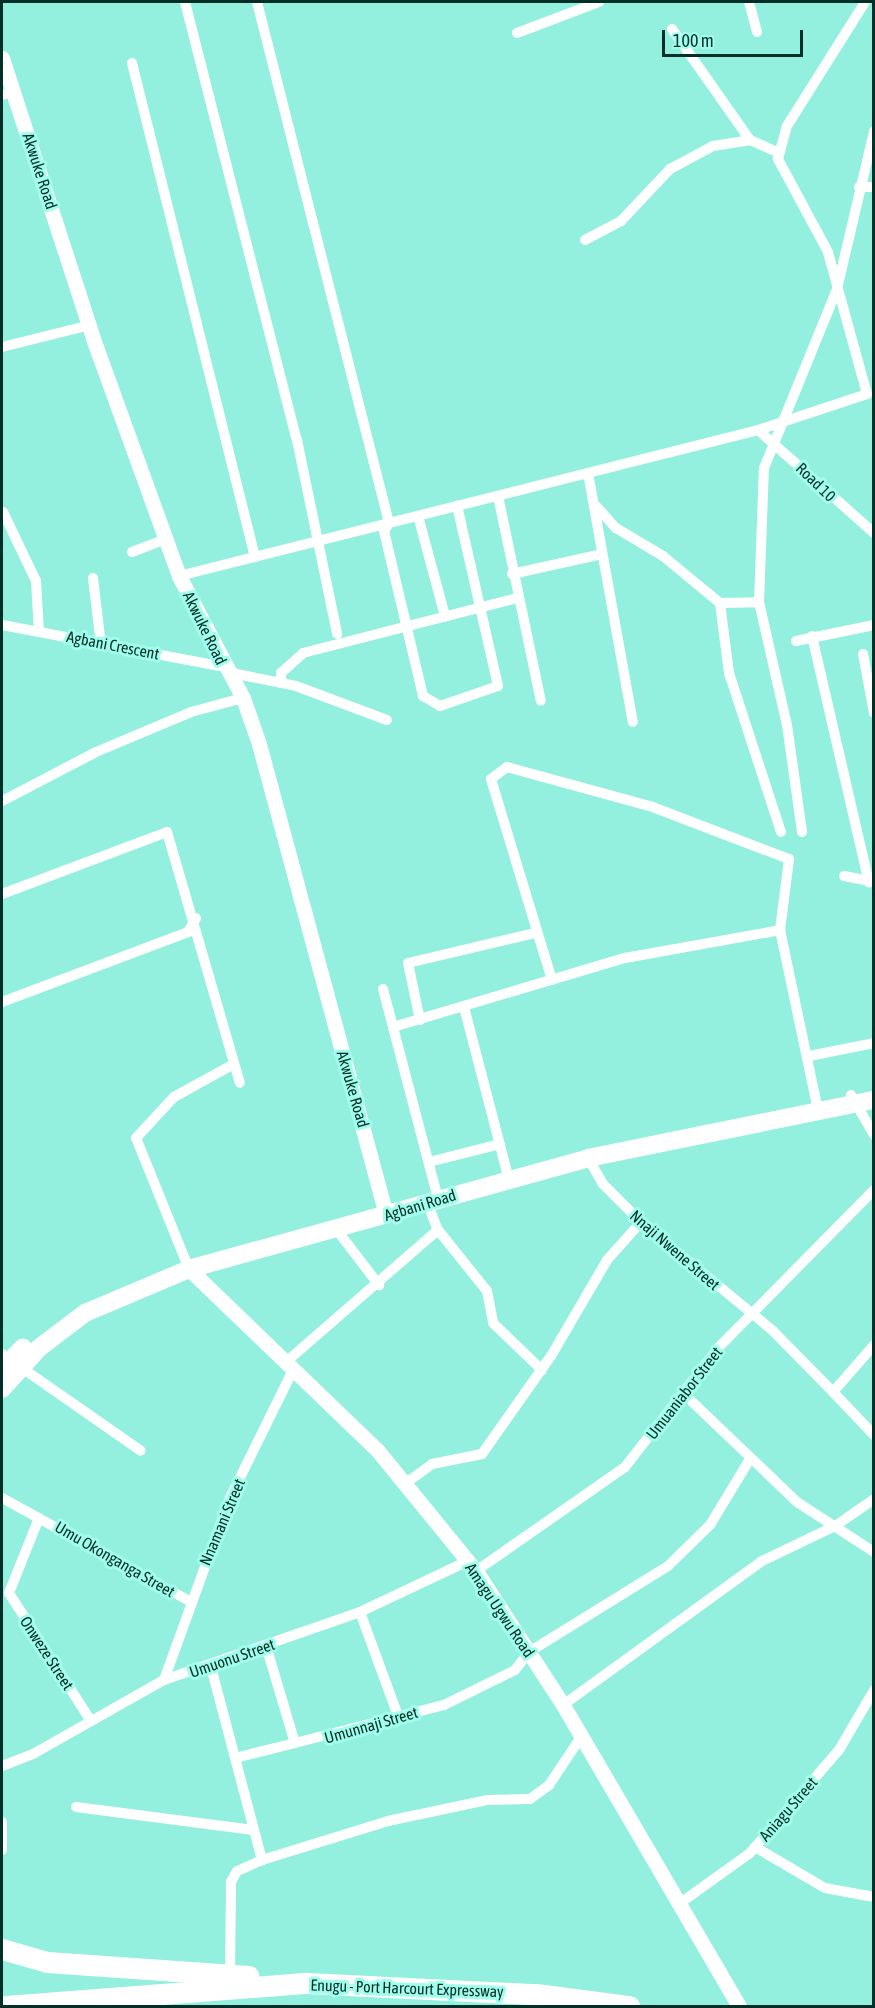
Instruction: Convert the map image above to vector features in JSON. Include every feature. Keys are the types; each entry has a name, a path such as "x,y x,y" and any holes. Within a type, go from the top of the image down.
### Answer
{"highway":[{"path":"2,1949 47,1962 307,1983"},
{"name":"Enugu - Port Harcourt Expressway","path":"6,2007 307,1983 536,1994 629,2007"}],"main road":[{"name":"Akwuke Road","path":"2,58 8,93 179,576 243,698 383,1210"},
{"name":"Agbani Road","path":"2,1389 8,1363 86,1300 186,1265 508,1176 853,1099 873,1091"},
{"name":"Agbani Road","path":"853,1099 873,1100"},
{"name":"Agbani Road","path":"508,1176 818,1106"},
{"name":"Agbani Road","path":"186,1265 336,1229 383,1210"},
{"name":"Amagu Ugwu Road","path":"186,1265 406,1483 472,1566 563,1705 739,2007"}],"street":[{"path":"185,2 319,540 338,634"},
{"path":"257,2 389,523 384,531 410,628 423,696 440,706 493,690 498,686 457,506"},
{"path":"517,33 599,2"},
{"path":"749,2 757,32"},
{"path":"865,2 787,126 779,153 779,167 828,252 837,290 873,400"},
{"path":"672,29 750,140 779,153"},
{"path":"132,63 255,557"},
{"path":"802,832 787,725 759,602 764,468 837,290 873,130"},
{"path":"585,240 621,221 670,169 713,146 750,140"},
{"path":"859,187 873,187"},
{"path":"2,347 90,325"},
{"path":"179,576 758,430 862,396 868,389"},
{"name":"Road 10","path":"758,430 775,442 873,533"},
{"path":"588,473 596,506 602,554 633,722"},
{"path":"494,498 541,701"},
{"path":"596,506 616,528 663,556 720,603 759,602"},
{"path":"3,512 36,580 39,631"},
{"path":"418,516 445,616"},
{"path":"132,552 166,539"},
{"path":"512,574 602,554"},
{"path":"93,578 101,645"},
{"path":"281,683 281,673 303,653 410,628 480,604 517,598"},
{"path":"720,603 729,674 781,832"},
{"name":"Agbani Crescent","path":"2,625 226,669 281,683 387,720"},
{"path":"796,641 873,625"},
{"path":"812,636 871,882 844,876"},
{"path":"863,654 873,713"},
{"path":"2,801 96,752 190,712 243,698"},
{"path":"552,980 535,933 491,779 507,767 650,806 784,856 790,863 780,930 818,1106"},
{"path":"2,894 167,832 196,918 240,1083"},
{"path":"2,1002 188,932 196,918"},
{"path":"393,1027 625,958 780,930"},
{"path":"420,1020 408,963 535,933"},
{"path":"383,989 429,1162 438,1230 487,1291 493,1323 542,1370"},
{"path":"464,1007 508,1176"},
{"path":"809,1056 873,1043"},
{"path":"186,1265 136,1138 174,1097 234,1064"},
{"path":"853,1099 873,1135"},
{"path":"429,1162 500,1144"},
{"name":"Nnaji Nwene Street","path":"588,1158 603,1184 641,1222 773,1331 873,1435"},
{"name":"Umuaniabor Street","path":"472,1566 613,1478 751,1315 873,1190"},
{"path":"406,1483 432,1464 482,1454 542,1370 607,1260 641,1222"},
{"path":"336,1229 379,1285"},
{"path":"289,1366 438,1230"},
{"path":"834,1392 873,1346"},
{"path":"8,1363 141,1451"},
{"name":"Nnamani Street","path":"164,1680 189,1601 230,1498 289,1366"},
{"path":"684,1394 797,1502 873,1552"},
{"name":"Umunnaji Street","path":"235,1758 295,1743 338,1736 469,1694 523,1665 529,1652 668,1566 710,1526 750,1459"},
{"name":"Umu Okonganga Street","path":"2,1498 189,1601"},
{"path":"563,1705 762,1561 834,1527 873,1499"},
{"name":"Onweze Street","path":"39,1518 9,1593 91,1721"},
{"name":"Umuonu Street","path":"2,1766 91,1721 164,1680 211,1667 360,1612 472,1566"},
{"path":"360,1612 398,1716"},
{"path":"266,1646 295,1743"},
{"path":"211,1667 262,1860"},
{"name":"Aniagu Street","path":"679,1904 727,1875 755,1847 839,1750 873,1690"},
{"path":"230,1976 231,1882 237,1871 262,1860 388,1821 488,1800 530,1799 549,1785 581,1737"},
{"path":"76,1807 254,1830"},
{"path":"2,1822 2,1850"},
{"path":"755,1847 825,1888 872,1895"}]}
